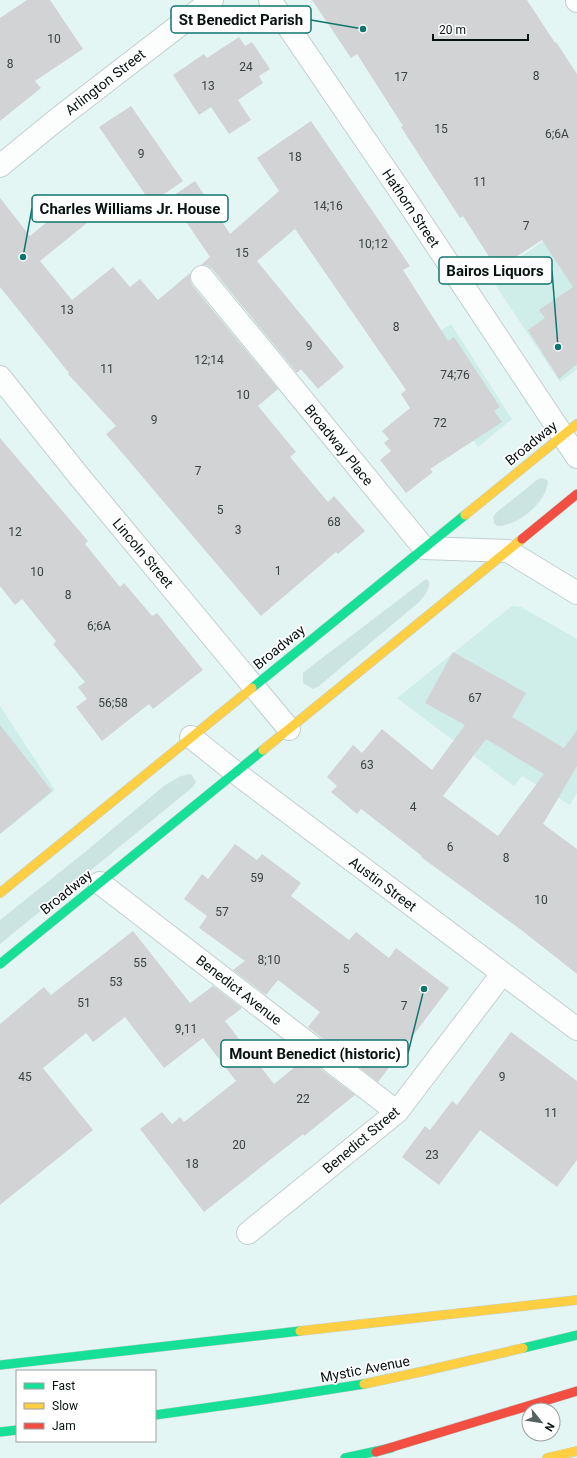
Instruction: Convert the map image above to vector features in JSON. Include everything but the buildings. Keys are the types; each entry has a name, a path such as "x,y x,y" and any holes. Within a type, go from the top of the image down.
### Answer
{"main road":[{"name":"Broadway","path":"0,893 570,430"},
{"name":"Broadway","path":"0,964 577,494"},
{"path":"0,1364 577,1300"},
{"name":"Mystic Avenue","path":"156,1415 306,1394 368,1383 437,1369 577,1335"},
{"path":"376,1452 577,1392"},
{"path":"345,1458 499,1425"},
{"path":"3,1432 16,1430"},
{"path":"547,1458 577,1451"}],"street":[{"name":"Arlington Street","path":"0,166 55,121 212,0"},
{"name":"Hathorn Street","path":"270,0 407,201 570,430 577,457"},
{"name":"Broadway Place","path":"202,277 424,548"},
{"name":"Lincoln Street","path":"0,377 83,481 289,729"},
{"path":"424,548 508,551 577,593"},
{"name":"Austin Street","path":"191,737 502,974 577,1029"},
{"name":"Benedict Avenue","path":"100,883 397,1112"},
{"name":"Benedict Street","path":"248,1234 397,1112 502,974"}],"shaded area":[{"path":"577,219 577,369 560,382 490,277"},
{"path":"451,324 512,419 478,447 413,348"},
{"path":"543,478 548,481 543,497 530,511 514,522 505,525 497,526 494,523 493,517 497,512 538,479"},
{"path":"426,579 429,581 429,588 418,603 319,686 313,689 303,683 303,673"},
{"path":"512,606 521,607 577,639 577,793 570,805 522,776 514,786 397,698"},
{"path":"0,706 55,790 8,828 0,816"},
{"path":"191,774 196,782 193,787 0,944 0,920 165,785 181,776"}],"traffic: fast":[{"path":"252,688 465,515"},
{"path":"0,964 263,750"},
{"path":"0,1365 300,1331"},
{"path":"523,1348 577,1335"},
{"path":"156,1415 364,1384"},
{"path":"0,1432 16,1430"},
{"path":"345,1458 391,1448"}],"traffic: slow":[{"path":"465,515 577,424"},
{"path":"263,750 522,539"},
{"path":"0,893 252,688"},
{"path":"300,1331 577,1300"},
{"path":"364,1384 523,1348"},
{"path":"547,1458 577,1451"}],"traffic: jam":[{"path":"522,539 577,494"},
{"path":"376,1452 577,1391"}],"place":[{"name":"St Benedict Parish","path":"363,29"},
{"name":"Charles Williams Jr. House","path":"23,257"},
{"name":"Bairos Liquors","path":"558,347"},
{"name":"Mount Benedict (historic)","path":"424,989"}]}
